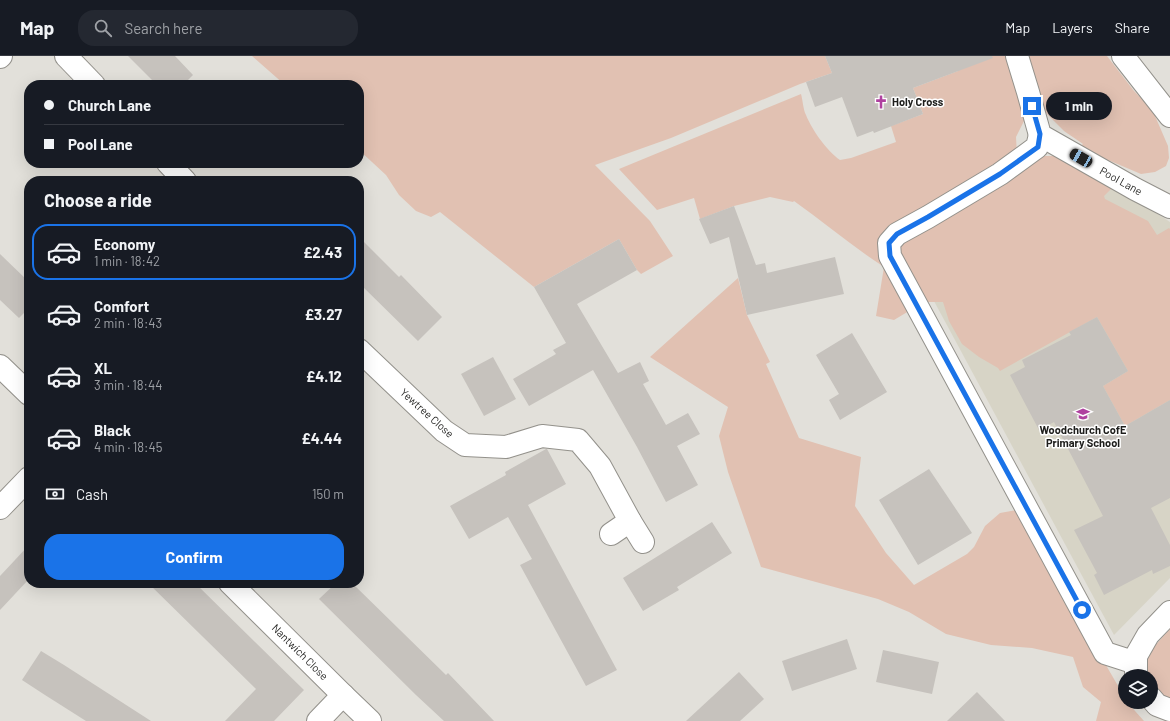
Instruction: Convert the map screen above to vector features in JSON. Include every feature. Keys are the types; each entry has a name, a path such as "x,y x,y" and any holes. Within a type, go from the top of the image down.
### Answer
{"street":[{"path":"66,56 89,80"},
{"path":"1017,56 1040,134 1038,147 1000,174 897,234 889,243 890,256 1105,653 1137,669"},
{"path":"1124,56 1170,116"},
{"name":"Pool Lane","path":"1040,134 1135,189 1170,207"},
{"path":"173,168 180,176"},
{"name":"Yewtree Close","path":"364,355 444,431 465,445 506,447 542,436 578,440 600,466 643,542"},
{"path":"0,366 24,389"},
{"path":"0,508 24,483"},
{"path":"611,534 630,521"},
{"name":"Nantwich Close","path":"235,588 370,721"},
{"path":"1137,669 1136,656 1148,635 1170,612"},
{"path":"318,721 343,695"},
{"path":"1158,705 1170,710"}],"shaded area":[{"path":"252,56 825,56 832,73 800,84 671,138 595,165 650,221 673,256 641,274 637,270 619,239 534,287 440,212 431,217 416,211 399,195 386,175 364,155 364,80 279,80"},
{"path":"952,56 1010,56 1026,117 1016,137 1017,156 1068,156 1083,144 1064,131 1046,113 1026,56 1107,56 1134,91 1152,109 1168,146 1169,158 1166,166 1155,172 1141,174 1108,160 1118,182 1104,196 1105,199 1148,221 1157,235 1169,228 1170,229 1170,400 1125,426 1103,386 1128,371 1097,317 1000,371 998,368 979,357 962,344 949,321 943,302 924,302 894,320 876,316 884,267 794,201 770,197 734,206 700,219 694,198 657,210 619,169 801,94 805,113 820,140 840,160 851,158 896,142 891,126 923,114 913,88 958,71"},
{"name":"Woodchurch CofE Primary School","path":"1061,151 1170,222 1170,578 1114,635 907,251"},
{"path":"738,278 747,315 770,362 766,364 799,438 861,457 855,506 886,553 914,585 967,554 974,547 985,526 1000,513 1022,509 1118,686 1118,709 1133,709 1144,721 1096,721 1101,702 1083,687 1073,657 1032,648 991,645 946,634 909,612 878,599 761,567 728,472 719,436 728,407 650,357"},
{"path":"1170,629 1170,698 1158,693 1158,669 1147,669 1145,659 1150,651"}],"building":[{"path":"128,56 175,56 193,75 188,80 152,80"},
{"name":"Holy Cross","path":"825,56 992,56 993,58 913,88 923,114 874,133 873,131 857,137 842,97 815,107 806,82 832,73"},
{"path":"734,206 756,265 765,263 767,273 835,257 844,294 747,315 729,237 710,244 699,219"},
{"path":"619,239 637,270 577,304 618,373 640,362 649,381 643,384 666,425 688,413 700,434 677,446 698,485 666,502 637,447 593,370 529,406 513,379 556,354 553,350 566,343 534,287"},
{"path":"364,242 399,277 401,275 442,317 418,341 364,288"},
{"path":"0,254 24,277 24,313 19,318 0,300"},
{"path":"1097,317 1128,371 1103,386 1125,426 1170,400 1170,498 1151,508 1170,545 1170,566 1153,574 1152,570 1104,595 1094,575 1097,573 1074,530 1103,516 1054,422 1039,430 1010,375 1025,367 1022,360 1071,335 1069,332"},
{"path":"852,333 887,392 840,420 829,400 839,394 816,355"},
{"path":"493,357 516,399 484,416 461,374"},
{"path":"546,449 566,484 528,505 617,670 586,686 520,565 532,559 508,517 469,539 450,506 506,475 505,472"},
{"path":"929,469 972,533 918,565 879,500"},
{"path":"712,522 732,553 677,587 679,590 643,611 623,578"},
{"path":"24,550 24,584 0,610 0,576"},
{"path":"153,588 200,588 304,690 274,721 225,721 256,689"},
{"path":"331,588 357,588 446,675 448,673 494,721 444,721 319,599"},
{"path":"847,639 857,669 792,691 782,661"},
{"path":"883,650 939,662 932,694 876,682"},
{"path":"41,651 151,721 86,721 45,695 22,680"},
{"path":"739,672 764,699 740,721 686,721"},
{"path":"977,692 1005,721 947,721"}],"place":[{"name":"Holy Cross","path":"881,102"},
{"name":"Woodchurch CofE Primary School","path":"1083,414"}],"route":[{"path":"1032,106 1040,134 1038,147 1000,174 897,234 889,243 890,256 1082,610"}]}
